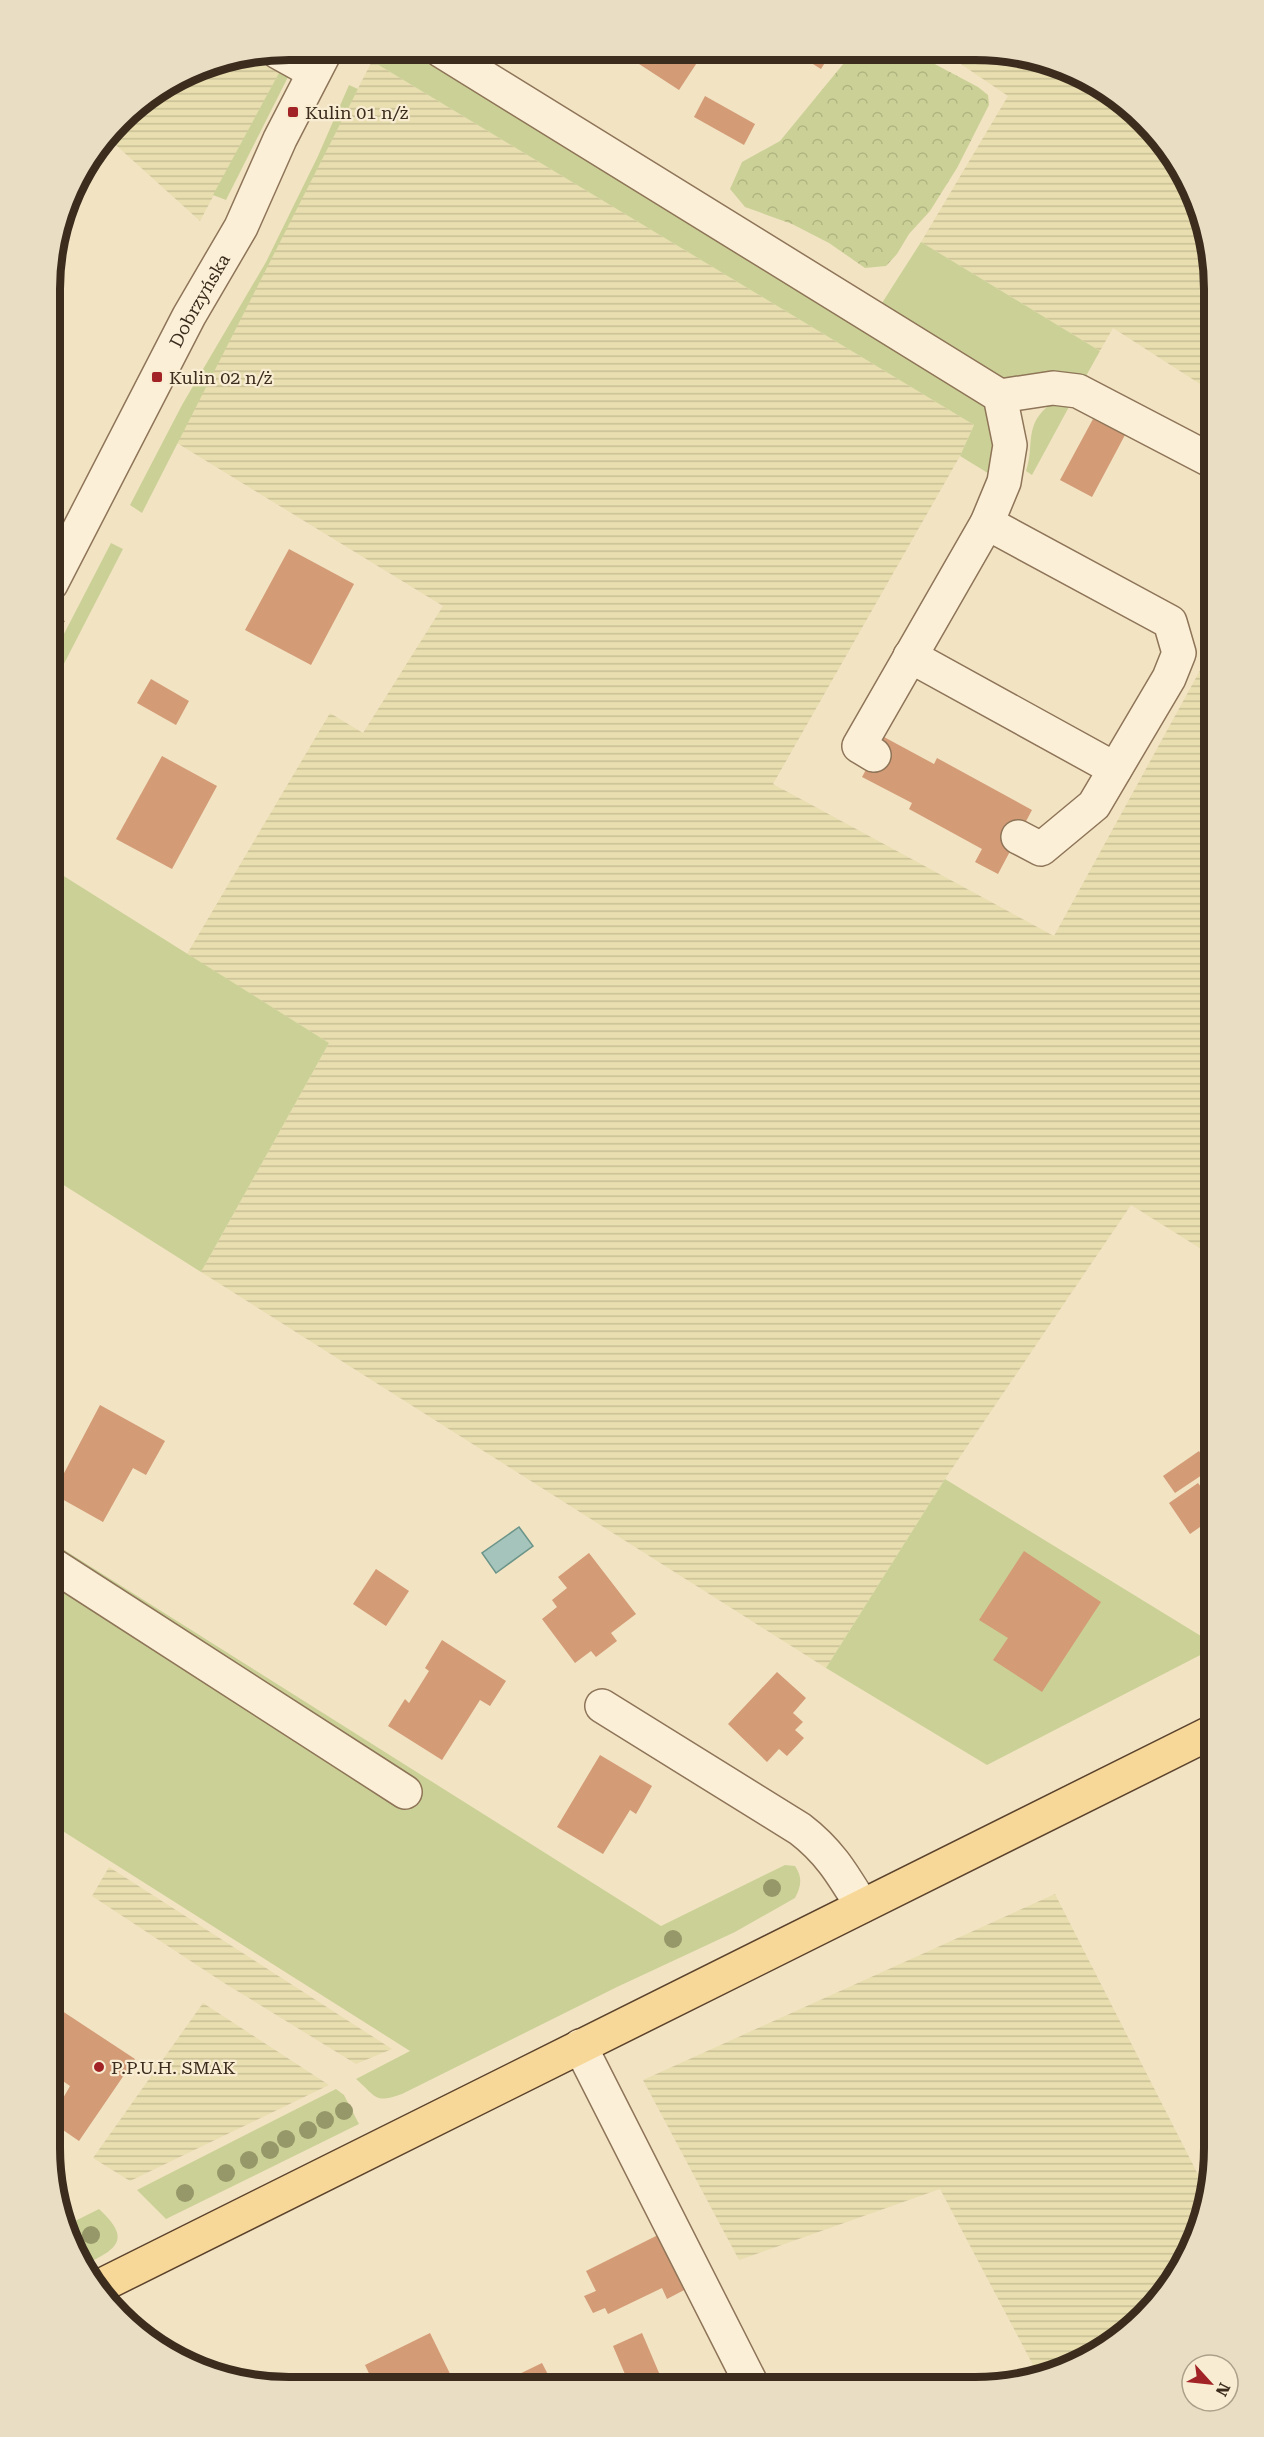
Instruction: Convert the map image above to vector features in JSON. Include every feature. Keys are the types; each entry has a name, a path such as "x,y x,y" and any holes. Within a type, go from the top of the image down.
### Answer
{"main road":[{"path":"105,2284 1204,1736"}],"street":[{"path":"456,60 1000,396 1053,388 1078,391 1204,457"},
{"name":"Dobrzyńska","path":"60,567 189,316 241,227 280,139 320,61"},
{"path":"874,755 859,746 987,523 1004,482 1010,445 1000,396"},
{"path":"987,523 1170,622 1179,653 1169,678 1094,805 1041,849 1018,837"},
{"path":"910,656 1115,769"},
{"path":"60,1569 405,1792"},
{"path":"602,1706 800,1829 819,1844 836,1865 862,1906"},
{"path":"580,2046 748,2377"}],"shaded area":[{"path":"955,60 990,60 1020,64 1063,77 1114,107 1137,127 1157,150 1187,201 1200,244 1204,274 1204,387 1113,328 1100,351 921,242 1008,96"},
{"path":"268,61 280,71 200,221 113,143 138,117 174,91 215,72 244,64"},
{"path":"372,61 974,425 960,456 773,784 1054,936 1204,663 1204,1251 1131,1205 945,1479 826,1668 201,1272 329,1043 187,954 330,713 363,733 443,606 177,443"},
{"path":"109,1867 392,2049 356,2064 221,1981 92,1896"},
{"path":"1055,1894 1202,2181 1200,2193 1187,2236 1173,2263 1157,2287 1137,2310 1114,2330 1090,2346 1063,2360 1018,2373 1033,2365 940,2189 739,2260 643,2080"},
{"path":"203,2003 329,2085 130,2181 93,2158"}],"green space":[{"path":"439,60 975,395 993,416 996,478 960,456 974,425 372,61"},
{"path":"470,60 489,60 882,303 921,242 1100,351 1086,376 1004,380"},
{"path":"846,60 927,60 978,87 988,95 989,105 957,168 930,211 909,234 897,254 886,266 865,268 829,243 792,224 745,207 730,189 742,162 780,141"},
{"path":"280,71 288,77 226,200 213,195"},
{"path":"349,85 358,89 142,513 130,505 182,405 266,262 318,156"},
{"path":"1051,404 1070,405 1032,475 1026,471 1033,427 1042,412"},
{"path":"111,543 123,549 60,672 60,642"},
{"path":"60,874 329,1043 201,1272 60,1183"},
{"path":"945,1479 1204,1638 1204,1653 987,1765 826,1668"},
{"path":"60,1547 661,1926 785,1865 795,1866 799,1874 800,1886 795,1898 735,1932 617,1987 402,2094 386,2098 376,2097 356,2079 410,2051 60,1829"},
{"path":"336,2089 344,2095 359,2124 166,2219 137,2190"},
{"path":"99,2209 116,2229 118,2237 116,2244 104,2255 90,2262 72,2222"}],"water":[{"path":"519,1527 533,1546 496,1573 482,1553"}],"building":[{"path":"637,60 699,60 679,90 636,62"},
{"path":"806,60 827,60 821,69"},
{"path":"705,96 755,124 744,145 694,117"},
{"path":"1093,419 1125,435 1092,497 1060,480"},
{"path":"289,549 354,584 311,665 245,630"},
{"path":"151,679 189,701 176,725 137,703"},
{"path":"884,737 934,764 937,758 1032,810 998,874 975,862 982,849 909,809 912,803 862,777"},
{"path":"162,756 217,786 172,869 116,839"},
{"path":"100,1405 165,1441 146,1475 133,1468 103,1522 60,1498 60,1481"},
{"path":"1199,1451 1204,1458 1204,1474 1175,1493 1163,1476"},
{"path":"1198,1483 1204,1491 1204,1533 1200,1527 1190,1534 1169,1503"},
{"path":"1024,1551 1101,1602 1042,1692 993,1660 1008,1638 979,1620"},
{"path":"589,1553 636,1614 611,1633 617,1641 596,1657 591,1651 575,1663 542,1619 557,1607 552,1600 567,1588 558,1577"},
{"path":"376,1569 409,1591 386,1626 353,1604"},
{"path":"442,1640 506,1681 490,1706 480,1700 442,1760 388,1726 405,1699 409,1703 429,1671 425,1668"},
{"path":"777,1672 806,1698 793,1713 803,1722 795,1730 804,1738 787,1756 779,1749 767,1762 728,1724"},
{"path":"600,1755 652,1786 636,1814 630,1810 603,1854 557,1827"},
{"path":"60,2010 135,2059 79,2141 60,2128 60,2104 70,2086 60,2079"},
{"path":"662,2233 688,2288 667,2299 662,2288 608,2314 605,2308 593,2313 584,2296 596,2291 586,2271"},
{"path":"430,2333 452,2377 371,2377 365,2365"},
{"path":"642,2333 661,2377 626,2377 613,2346"},
{"path":"542,2363 549,2377 513,2377"}],"place":[{"name":"Kulin 01 n/ż","path":"293,112"},
{"name":"Kulin 02 n/ż","path":"157,377"},
{"name":"P.P.U.H. SMAK","path":"99,2067"}]}
